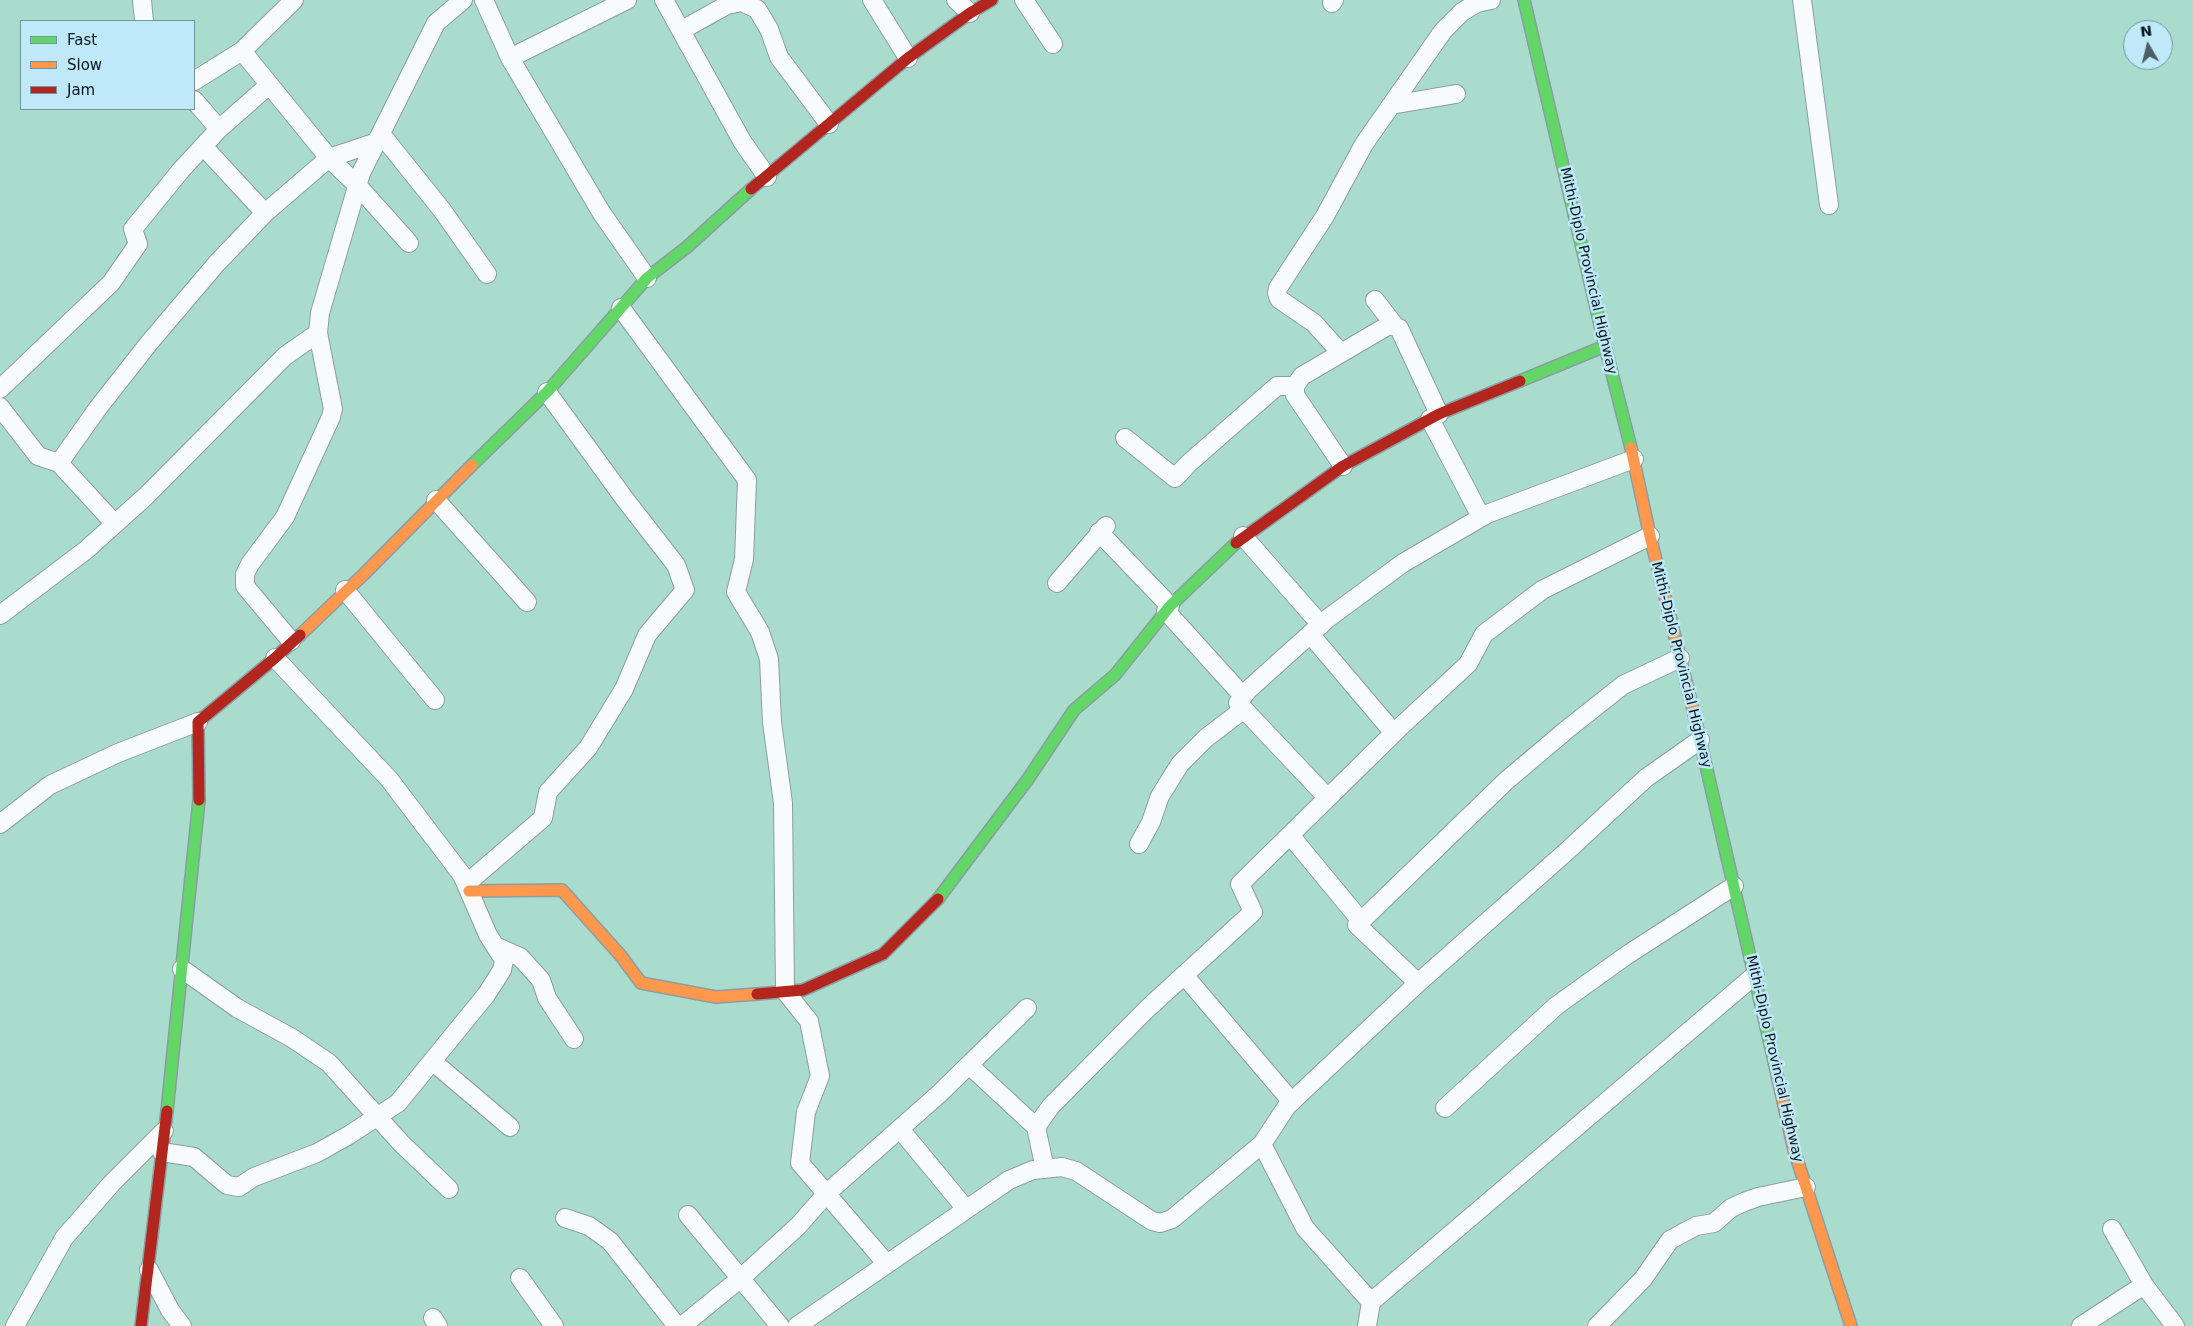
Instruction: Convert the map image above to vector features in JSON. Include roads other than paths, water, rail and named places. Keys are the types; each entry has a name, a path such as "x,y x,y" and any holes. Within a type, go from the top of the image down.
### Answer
{"street":[{"path":"142,0 144,20"},
{"path":"195,80 242,52 294,0"},
{"path":"291,641 245,586 245,574 250,564 285,516 332,417 333,410 318,333 320,313 361,173 436,23 463,0"},
{"path":"484,0 510,58 601,212 647,278"},
{"path":"510,58 627,0"},
{"path":"664,0 737,133 767,177"},
{"path":"872,0 908,58"},
{"path":"956,0 970,13"},
{"path":"0,824 50,785 118,753 198,722 275,658 364,574 546,392 647,278 687,247 767,177 779,164 908,58 970,13 992,0"},
{"path":"1024,0 1053,44"},
{"path":"1340,352 1314,324 1279,299 1278,288 1325,216 1364,144 1443,31 1462,12 1477,3 1491,0"},
{"name":"Mithi-Diplo Provincial Highway","path":"1524,0 1700,740 1794,1150 1851,1326"},
{"path":"1802,0 1829,205"},
{"path":"682,30 727,5 742,2 757,9 769,29 778,57 829,124"},
{"path":"242,52 329,158 358,186 409,244"},
{"path":"0,390 110,283 138,244 132,229 218,129 269,85"},
{"path":"1391,105 1456,94"},
{"path":"195,101 218,129"},
{"path":"59,463 98,408 149,343 217,262 265,213 329,158 378,138"},
{"path":"378,138 442,210 487,274"},
{"path":"203,146 265,213"},
{"path":"1375,300 1395,326 1399,328 1434,416 1481,517"},
{"path":"621,308 747,480 744,559 736,592 760,632 769,659 772,722 783,804 785,991 809,1021 820,1076 806,1112 800,1163 886,1263"},
{"path":"1342,466 1295,396 1295,386 1302,376 1340,352 1389,325 1395,326"},
{"path":"0,615 86,550 146,496 285,356 318,333"},
{"path":"468,888 562,890 621,956 641,983 716,997 803,990 882,954 939,898 1023,786 1074,710 1115,675 1168,609 1242,536 1342,466 1434,416 1605,346"},
{"path":"1125,438 1175,478 1189,462 1277,386 1295,386"},
{"path":"468,888 543,818 548,792 588,748 624,689 647,635 686,590 676,565 546,392"},
{"path":"0,407 38,456 59,463 115,524"},
{"path":"1139,844 1151,822 1160,796 1180,764 1316,629 1403,563 1481,517 1634,460"},
{"path":"436,500 527,602"},
{"path":"1056,582 1103,529 1243,702 1327,799"},
{"path":"1242,536 1316,629 1394,733"},
{"path":"1036,1127 1051,1106 1147,1009 1253,912 1240,884 1394,733 1468,664 1484,634 1542,590 1650,536"},
{"path":"345,590 435,700"},
{"path":"162,1152 194,1157 227,1185 239,1187 254,1177 317,1153 349,1135 398,1102 486,995 502,970 504,960 488,935 462,875 388,779 275,658"},
{"path":"1418,983 1357,925 1507,780 1565,731 1623,685 1680,658"},
{"path":"141,1326 149,1270 199,810 198,722"},
{"path":"797,1326 1009,1180 1033,1170 1062,1167 1076,1171 1152,1220 1160,1222 1172,1219 1262,1144 1292,1102 1418,983 1566,852 1646,778 1700,740"},
{"path":"1290,835 1361,921"},
{"path":"1445,1108 1556,1006 1626,955 1734,886"},
{"path":"495,946 520,956 541,980 547,998 574,1039"},
{"path":"182,969 237,1008 292,1038 329,1063 401,1143 449,1189"},
{"path":"1184,975 1292,1102"},
{"path":"1367,1326 1370,1302 1754,975"},
{"path":"682,1326 741,1278 798,1226 827,1193 900,1129 1027,1008"},
{"path":"432,1061 510,1127"},
{"path":"969,1065 1036,1127 1045,1169"},
{"path":"900,1129 966,1209"},
{"path":"15,1326 64,1238 112,1183 164,1131"},
{"path":"1262,1144 1305,1228 1370,1302"},
{"path":"1597,1326 1643,1279 1670,1240 1696,1226 1714,1223 1731,1208 1744,1202 1758,1197 1806,1187"},
{"path":"688,1215 780,1326"},
{"path":"565,1218 589,1226 610,1241 677,1326"},
{"path":"2112,1229 2144,1285 2175,1326"},
{"path":"149,1270 170,1310 182,1326"},
{"path":"520,1278 554,1326"},
{"path":"2081,1326 2144,1285"}]}
